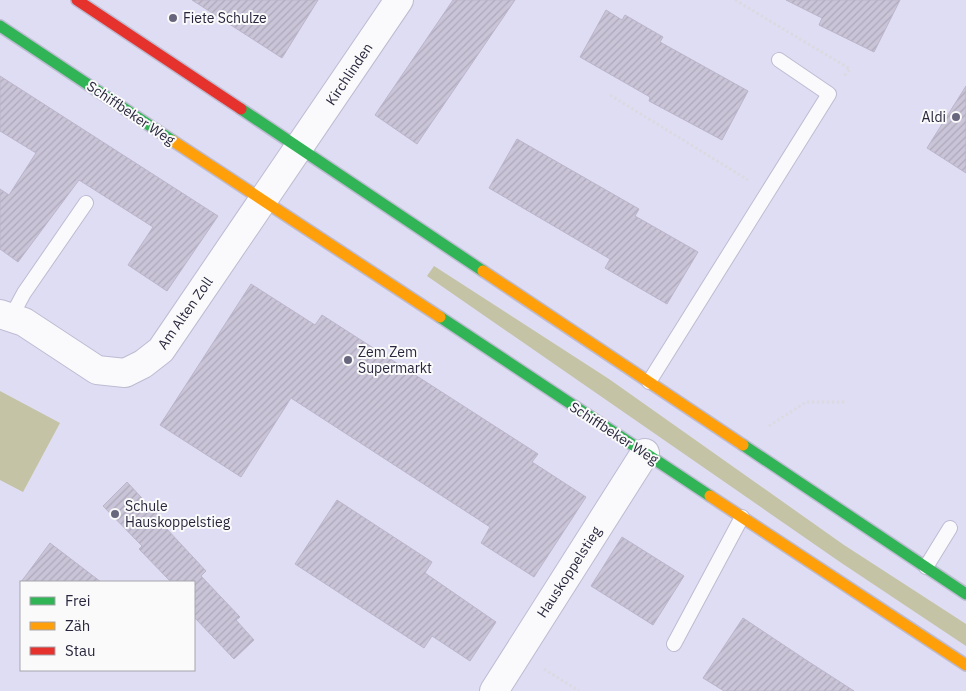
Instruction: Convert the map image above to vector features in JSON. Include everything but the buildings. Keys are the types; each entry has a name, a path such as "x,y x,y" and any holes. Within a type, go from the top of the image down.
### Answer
{"main road":[{"path":"77,0 966,594"},
{"name":"Schiffbeker Weg","path":"0,26 966,665"}],"street":[{"name":"Kirchlinden","path":"298,148 399,0"},
{"path":"262,200 298,148"},
{"name":"Am Alten Zoll","path":"5,316 24,322 97,370 125,372 143,364 161,350 262,200"},
{"name":"Hauskoppelstieg","path":"494,691 645,453"}],"lane":[{"path":"648,382 829,94 779,60"},
{"path":"5,316 24,293 86,203"},
{"path":"674,644 742,517"},
{"path":"926,567 950,528"}],"path":[{"path":"735,0 850,68 829,94"},
{"path":"610,95 767,192"},
{"path":"752,450 767,428 806,402 845,402"},
{"path":"518,652 579,691"}],"green space":[{"path":"434,266 609,379 844,545 966,624 966,646 840,562 427,276"},
{"path":"0,391 60,423 23,492 0,480"}],"traffic: fast":[{"path":"0,26 173,141"},
{"path":"241,109 483,271"},
{"path":"440,317 710,496"},
{"path":"743,445 966,594"}],"traffic: slow":[{"path":"173,141 440,317"},
{"path":"483,271 743,445"},
{"path":"710,496 966,665"}],"traffic: jam":[{"path":"77,0 241,109"}],"place":[{"name":"Fiete Schulze","path":"173,18"},
{"name":"Aldi","path":"956,117"},
{"name":"Zem Zem Supermarkt","path":"348,360"},
{"name":"Schule Hauskoppelstieg","path":"115,514"}]}
